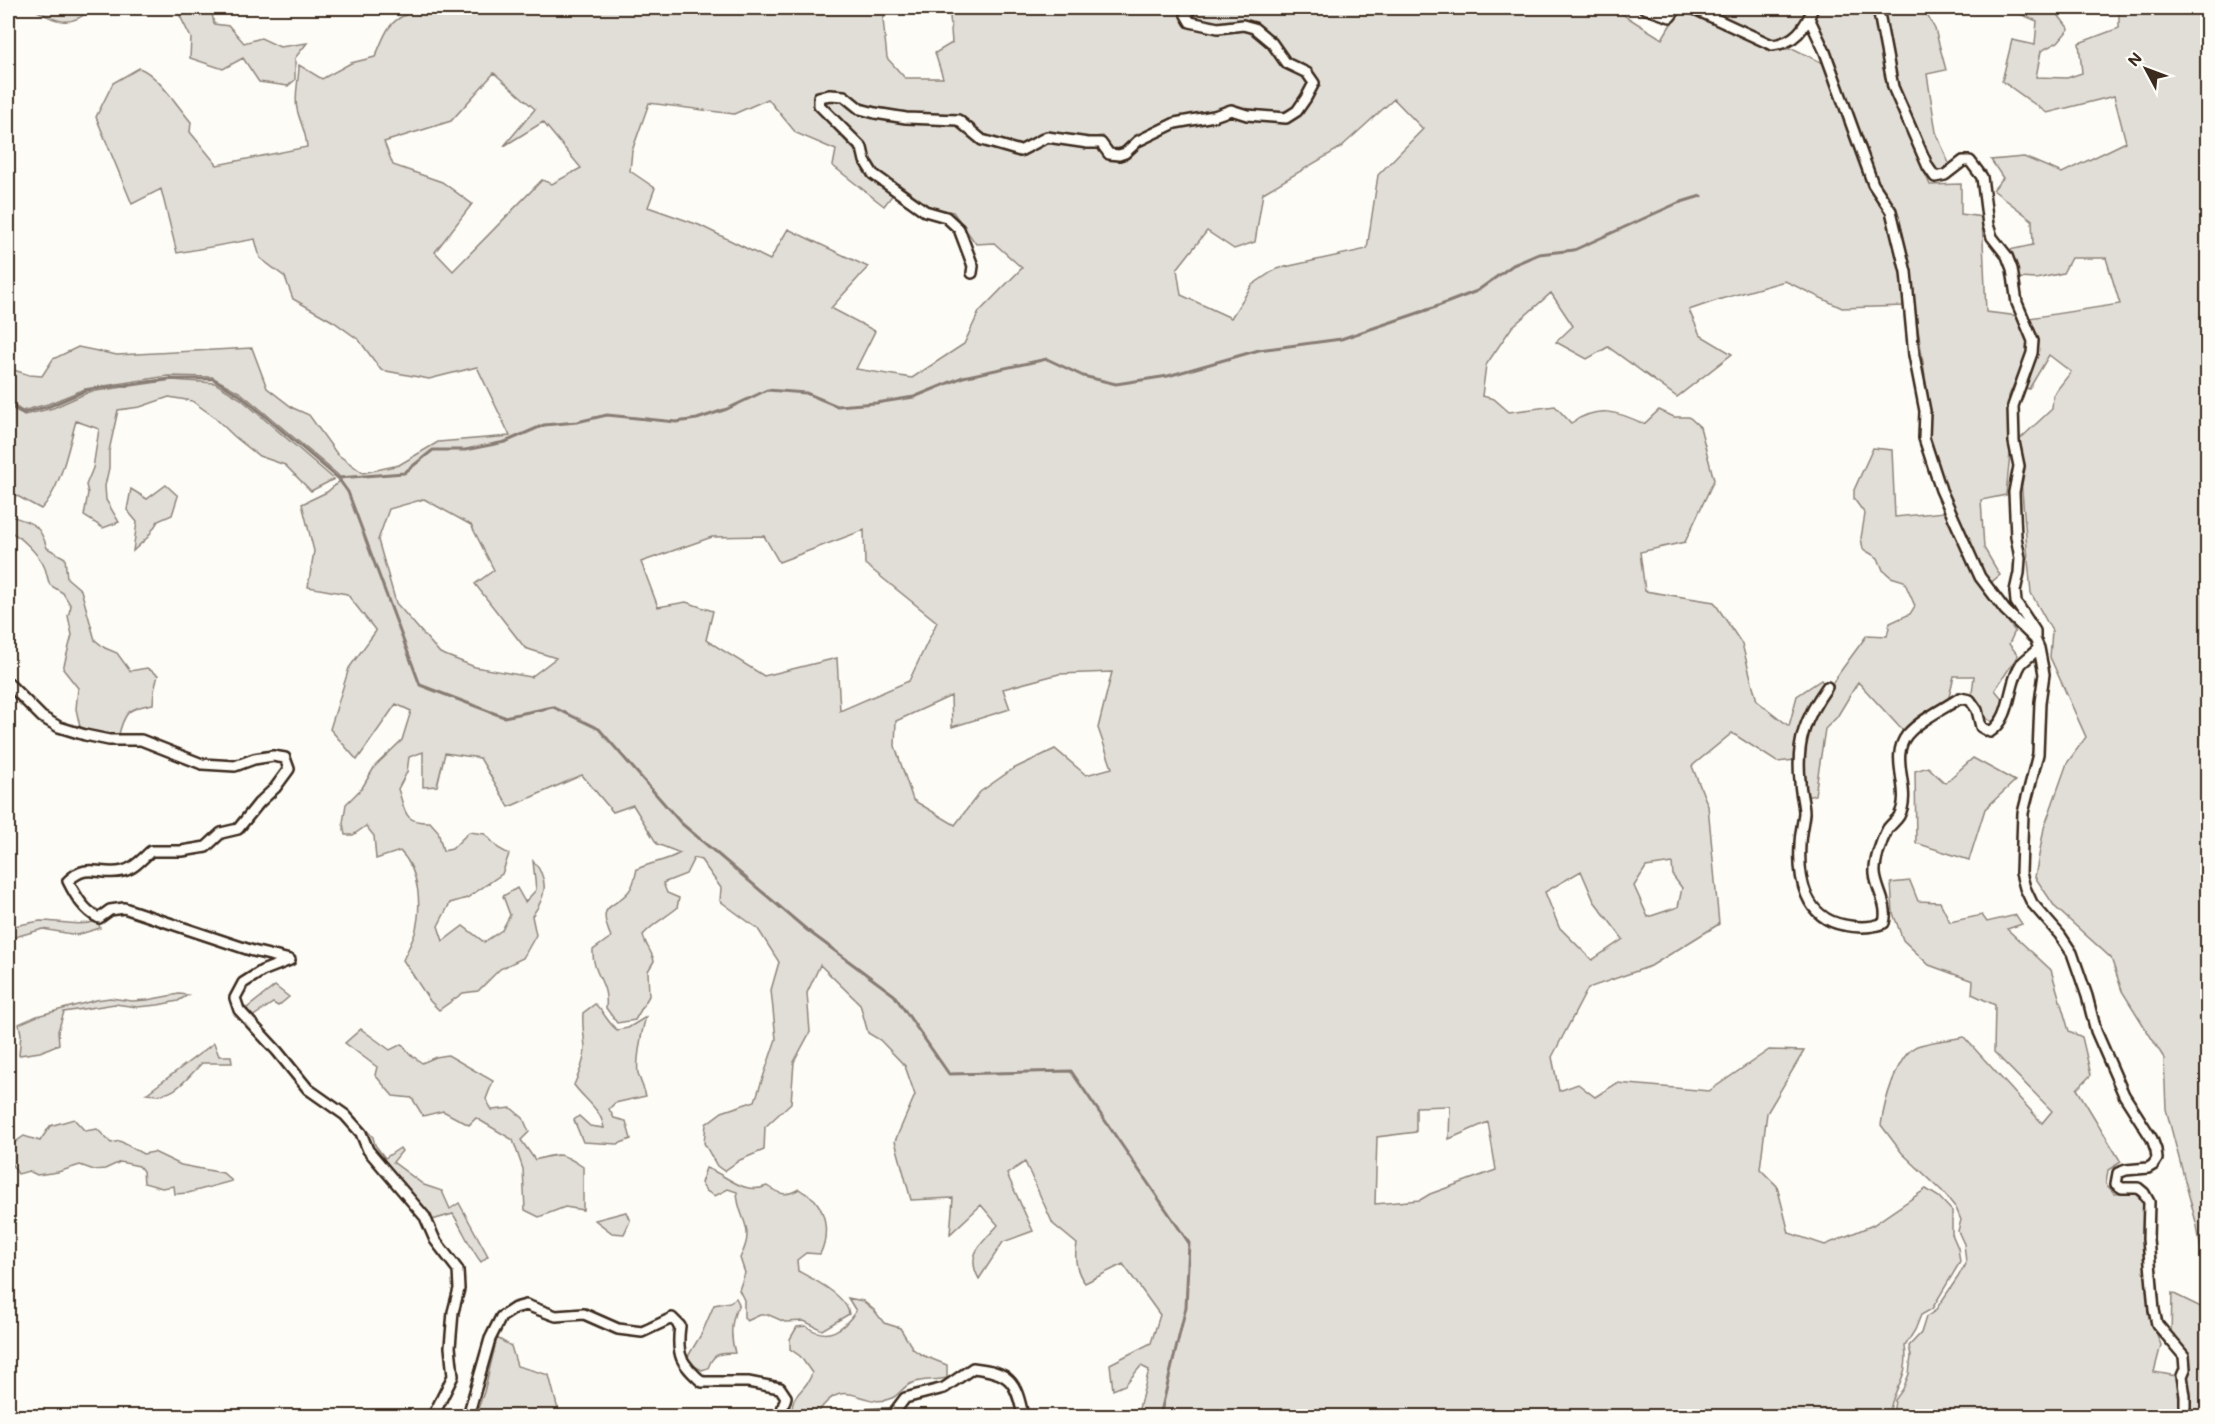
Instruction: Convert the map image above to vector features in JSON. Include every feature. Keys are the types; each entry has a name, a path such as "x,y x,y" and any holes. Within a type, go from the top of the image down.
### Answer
{"street":[{"path":"972,273 973,266 959,230 946,217 925,211 873,174 865,161 862,148 819,105 819,97 844,96 860,109 875,113 906,118 958,120 982,140 1020,151 1047,137 1101,143 1109,154 1119,155 1125,153 1138,141 1175,123 1214,116 1231,110 1247,115 1286,118 1297,111 1314,83 1307,73 1299,67 1286,63 1272,44 1254,28 1244,25 1218,28 1190,22 1186,15 1191,8"},
{"path":"1644,8 1670,17 1677,8"},
{"path":"1692,8 1772,45 1797,37 1813,8"},
{"path":"1878,8 1893,87 1928,167 1935,177 1945,175 1963,161 1970,161 1982,177 1988,225 1992,237 2007,256 2012,269 2018,303 2033,341 2032,353 2013,406 2014,442 2019,466 2014,492 2016,537 2020,558 2014,591 2016,602 2036,631 2044,674 2040,702 2038,754 2023,813 2021,873 2032,903 2060,935 2072,953 2096,1031 2124,1095 2152,1139 2156,1150 2157,1159 2153,1165 2148,1168 2118,1173 2116,1184 2121,1188 2138,1188 2149,1202 2148,1239 2154,1310 2157,1324 2184,1356 2185,1369 2182,1376 2185,1396 2184,1416"},
{"path":"1809,18 1825,52 1873,183 1891,211 1906,272 1914,355 1925,411 1924,438 1941,490 1980,577 2005,610 2037,644"},
{"path":"1827,687 1812,708 1802,732 1798,759 1804,811 1800,847 1806,897 1817,914 1832,923 1852,927 1873,927 1884,923 1886,915 1885,903 1875,874 1876,863 1888,828 1899,816 1904,797 1899,759 1900,748 1907,735 1960,698 1970,700 1977,710 1981,727 1990,732 1998,727 2005,714 2021,665 2037,644"},
{"path":"8,683 42,717 59,727 85,735 109,740 141,740 202,764 235,766 254,759 273,756 285,758 289,769 238,829 221,833 206,847 182,851 151,850 132,867 122,872 90,870 77,872 68,881 91,914 99,918 110,910 124,908 253,951 290,960 262,971 243,983 235,998 239,1010 308,1089 345,1115 361,1133 368,1150 425,1217 435,1240 458,1270 459,1289 453,1312 450,1347 453,1376 433,1416"},
{"path":"468,1416 490,1339 501,1317 515,1308 526,1305 556,1316 584,1314 618,1329 642,1332 672,1318 680,1326 680,1352 684,1365 702,1382 748,1382 780,1388 786,1397 782,1410 785,1416"},
{"path":"845,1416 893,1414 905,1398 944,1388 973,1368 993,1370 1006,1378 1018,1392 1023,1416"}],"shaded area":[{"path":"32,8 93,8 77,19 63,21"},
{"path":"176,8 211,8 214,24 229,26 244,43 261,38 280,47 307,43 295,58 295,80 288,86 259,82 243,58 223,69 190,58 191,38"},
{"path":"434,8 891,8 883,19 887,58 905,78 943,78 935,53 952,43 950,16 952,8 1187,8 1182,19 1189,27 1222,32 1248,30 1258,36 1277,59 1287,67 1298,70 1308,82 1294,107 1283,112 1248,110 1230,106 1193,118 1172,118 1136,138 1123,151 1112,150 1103,136 1085,138 1047,133 1019,146 985,136 958,118 874,110 859,106 842,91 826,92 815,96 814,108 856,152 872,177 894,193 884,206 833,166 836,150 796,133 768,99 734,114 649,103 632,151 630,171 655,188 648,207 699,225 770,260 788,229 868,267 831,308 875,331 856,369 912,378 964,344 979,312 1022,268 994,243 976,244 953,212 932,208 900,185 875,171 868,160 865,146 821,104 821,100 843,98 860,113 907,121 958,123 982,143 1021,154 1049,140 1101,147 1108,156 1122,157 1177,125 1195,124 1233,114 1250,118 1288,119 1302,111 1311,98 1317,82 1309,70 1287,60 1272,41 1253,24 1216,25 1194,20 1191,16 1195,8 1626,8 1622,14 1662,39 1675,17 1683,9 1772,49 1794,49 1823,63 1870,184 1887,214 1896,238 1905,306 1842,308 1785,281 1689,310 1700,335 1732,354 1677,397 1608,347 1587,359 1556,342 1573,326 1551,293 1512,327 1486,365 1482,396 1494,399 1509,412 1555,406 1571,423 1581,417 1599,412 1616,413 1644,424 1659,410 1674,417 1689,417 1700,427 1714,480 1685,542 1640,552 1645,591 1714,602 1742,644 1757,701 1789,726 1797,696 1821,680 1825,685 1808,708 1799,732 1795,760 1777,762 1732,733 1692,766 1708,806 1719,924 1651,966 1588,988 1552,1057 1559,1091 1578,1084 1595,1097 1617,1083 1709,1091 1769,1050 1804,1051 1767,1113 1760,1169 1777,1186 1789,1233 1825,1245 1873,1225 1926,1189 1939,1197 1952,1211 1952,1234 1958,1248 1960,1262 1932,1309 1921,1315 1905,1346 1903,1376 1893,1397 1889,1416 1137,1416 1149,1370 1141,1366 1125,1385 1113,1390 1110,1364 1151,1343 1160,1315 1123,1264 1085,1283 1076,1264 1077,1244 1053,1224 1025,1162 1007,1174 1033,1231 1003,1242 979,1279 974,1262 977,1249 998,1225 981,1205 950,1234 953,1198 911,1200 895,1141 915,1095 905,1066 880,1040 868,1033 860,1004 820,965 807,993 810,1032 794,1062 791,1103 765,1127 764,1150 740,1160 724,1171 717,1166 704,1143 706,1124 722,1112 755,1101 776,1039 771,990 779,962 758,929 720,901 721,888 701,860 694,858 686,874 663,883 667,893 679,898 677,908 643,935 654,961 648,971 649,996 635,1020 617,1023 606,1008 605,991 593,959 593,950 611,937 605,918 606,912 631,889 637,869 680,853 657,844 633,805 613,812 582,775 509,807 480,758 445,753 437,786 423,787 423,752 409,757 407,772 398,789 404,809 406,814 414,820 430,822 438,831 443,851 452,849 469,832 485,834 498,848 509,854 502,874 467,898 450,903 438,926 443,941 463,926 484,942 502,930 510,915 503,896 517,888 525,902 536,890 533,861 544,882 543,895 532,916 536,935 523,958 500,969 478,991 463,993 439,1010 430,1001 403,960 415,933 419,901 415,879 407,859 400,851 376,859 374,836 366,826 353,835 345,835 343,823 346,804 362,788 375,766 402,740 411,711 396,704 357,760 330,729 349,668 376,631 347,594 308,587 314,551 302,504 327,492 341,480 338,475 241,393 212,377 168,376 85,389 48,404 22,411 8,402 8,368 29,375 42,376 53,359 78,347 117,355 252,348 267,388 293,408 309,415 337,454 363,473 399,465 438,442 510,436 477,367 429,379 381,370 359,340 334,322 293,299 285,277 260,258 255,239 177,253 161,189 132,204 96,117 113,83 139,68 153,77 174,100 191,122 190,132 217,165 307,147 296,104 299,65 322,79 351,63 375,57 393,23 408,14","holes":["494,73 535,109 504,146 543,122 581,168 552,184 542,180 453,271 435,252 472,204 442,182 393,165 384,142 451,121","1394,99 1423,129 1378,175 1367,249 1276,269 1252,285 1231,318 1181,295 1177,269 1207,231 1234,249 1255,242 1263,193 1340,148","424,499 471,525 494,570 475,584 525,648 556,658 531,677 475,667 440,653 396,603 378,540 389,509","864,530 865,564 937,622 909,681 840,711 837,658 764,676 706,640 713,611 686,602 658,607 641,562 712,537 764,536 779,562","1112,672 1098,728 1112,768 1086,775 1055,749 1013,769 980,792 955,825 913,800 895,746 896,721 951,696 952,727 1010,709 1003,689 1059,674","1672,863 1673,876 1682,888 1678,907 1648,917 1634,886 1646,867","1581,871 1594,901 1623,939 1592,960 1559,927 1545,892","1450,1106 1449,1139 1488,1122 1496,1170 1430,1194 1420,1200 1375,1204 1377,1137 1416,1132 1416,1107"]},
{"path":"1704,8 1809,8 1791,34 1779,40 1772,40"},
{"path":"1816,8 1872,8 1890,90 1930,185 1961,184 1961,214 1982,217 1986,312 2019,316 2026,332 2028,341 2026,356 2009,396 2011,443 2006,495 1981,500 1984,548 2000,575 1989,584 1950,508 1925,437 1930,409 1909,270 1895,208 1875,180 1828,48 1813,16"},
{"path":"1882,8 1923,8 1935,29 1946,70 1927,74 1936,132 1950,166 1944,172 1936,172 1929,163 1895,86"},
{"path":"2015,8 2053,8 2069,29 2058,42 2041,51 2036,77 2067,78 2082,73 2079,43 2119,28 2119,8 2207,8 2207,1287 2197,1226 2166,1109 2164,1058 2122,991 2111,958 2055,907 2035,877 2044,828 2067,763 2086,737 2050,657 2052,631 2031,593 2021,480 2020,439 2052,409 2053,395 2071,372 2049,355 2029,389 2023,387 2034,360 2036,346 2029,318 2120,304 2106,258 2071,258 2063,273 2036,279 2019,278 2009,250 2033,245 2032,220 1993,190 2003,178 1991,160 2024,157 2062,173 2126,142 2114,96 2047,113 2002,81 2012,40 2035,45 2037,21 2015,12"},
{"path":"172,380 215,383 241,399 334,479 311,491 285,465 259,456 192,401 169,397 140,407 118,410 109,451 109,468 105,486 106,500 119,522 103,528 84,516 88,493 86,485 93,468 99,429 76,421 59,479 48,501 41,509 8,491 8,406 24,415 53,408 89,392"},
{"path":"1873,448 1892,450 1895,517 1944,512 1977,581 2015,631 2009,644 2018,655 1995,690 2004,701 2000,712 1992,722 1983,716 1972,694 1974,676 1954,676 1948,701 1904,732 1858,682 1837,717 1825,729 1815,795 1806,797 1802,756 1804,740 1826,692 1867,635 1887,636 1890,623 1910,614 1915,606 1904,581 1891,577 1883,570 1878,558 1863,549 1861,538 1865,514 1854,499 1854,490"},
{"path":"166,485 178,496 172,515 158,521 148,537 133,551 137,522 127,510 131,489 147,499"},
{"path":"8,515 33,524 41,533 47,548 65,558 67,578 81,590 95,640 105,648 117,653 130,671 147,668 158,675 153,704 137,707 128,713 122,723 118,738 80,727 76,709 78,688 63,669 72,635 68,616 71,606 63,593 50,585 44,566 33,551 18,536 8,531"},
{"path":"1973,758 2015,781 1985,809 1969,860 1916,843 1915,771 1928,767 1945,783"},
{"path":"1910,881 1918,901 1940,902 1950,922 1982,915 1987,922 2016,915 2022,924 2007,929 2051,970 2069,1031 2082,1037 2091,1075 2077,1089 2121,1162 2108,1170 2106,1184 2115,1194 2134,1193 2144,1202 2149,1314 2161,1345 2154,1372 2176,1376 2180,1396 2179,1416 1893,1416 1895,1400 1903,1389 1909,1374 1911,1356 1909,1346 1921,1333 1926,1317 1935,1311 1966,1262 1964,1244 1958,1231 1961,1220 1956,1208 1942,1191 1902,1153 1881,1125 1888,1094 1897,1070 1903,1059 1917,1046 1964,1037 2042,1123 2052,1111 1994,1052 1995,1005 1972,994 1973,981 1929,965 1903,940 1893,913 1891,883"},
{"path":"40,921 76,924 98,921 100,928 77,935 43,929 8,939 8,927"},
{"path":"275,986 289,997 278,1006 273,1003 252,1017 247,1008"},
{"path":"179,994 188,995 178,1001 158,1005 137,1007 115,1004 64,1012 58,1031 59,1044 40,1052 19,1055 21,1034 19,1024 37,1016 96,1000 110,998 132,1001 147,1000"},
{"path":"595,1004 617,1030 628,1028 646,1017 638,1068 646,1096 615,1103 609,1109 614,1118 626,1121 631,1139 618,1144 583,1142 574,1120 579,1116 590,1126 604,1128 600,1115 574,1085 585,1052 583,1013"},
{"path":"361,1029 390,1050 402,1044 422,1063 448,1055 493,1081 486,1099 492,1110 511,1108 523,1118 529,1132 521,1140 535,1160 560,1155 583,1167 583,1210 565,1207 539,1217 525,1210 523,1169 513,1140 476,1118 469,1125 443,1111 423,1116 412,1098 393,1096 375,1075 377,1067 345,1043"},
{"path":"214,1043 219,1056 231,1056 232,1063 202,1063 172,1091 156,1095 146,1094"},
{"path":"347,1113 351,1114 373,1137 375,1145 385,1158 400,1148 402,1151 393,1162 424,1185 442,1191 450,1209 459,1203 488,1256 481,1262 453,1214 432,1220 412,1193 373,1153"},
{"path":"74,1119 85,1131 97,1129 111,1143 120,1141 143,1154 154,1152 181,1165 223,1173 232,1181 188,1193 175,1194 174,1186 162,1188 144,1183 143,1171 139,1166 120,1162 105,1169 94,1170 80,1165 58,1172 37,1175 29,1171 18,1174 8,1159 11,1145 24,1136 40,1141 50,1126"},
{"path":"706,1168 743,1187 767,1186 786,1194 799,1189 815,1200 824,1220 823,1248 820,1254 806,1253 797,1260 798,1271 836,1295 847,1307 849,1314 822,1330 804,1321 785,1322 769,1315 760,1315 747,1321 744,1318 744,1300 739,1290 745,1273 740,1258 745,1247 747,1231 737,1192 728,1189 715,1196 706,1191 701,1183"},
{"path":"626,1212 630,1221 624,1234 612,1233 595,1220"},
{"path":"2172,1293 2207,1310 2207,1416 2189,1416 2189,1395 2185,1376 2189,1371 2188,1353 2171,1337"},
{"path":"736,1298 739,1304 732,1328 735,1353 715,1356 708,1368 702,1370 692,1365 687,1358 702,1333 714,1305 730,1302"},
{"path":"848,1298 863,1301 884,1323 900,1328 913,1349 947,1365 947,1378 914,1382 894,1397 881,1401 845,1393 836,1395 827,1402 817,1414 818,1416 793,1416 792,1408 795,1397 810,1379 812,1373 800,1356 790,1349 790,1339 797,1327 806,1326 814,1331 828,1333 846,1324 856,1311"},
{"path":"497,1338 511,1346 517,1366 549,1375 557,1406 563,1416 479,1416 476,1414 484,1392"}],"waterway":[{"path":"338,478 404,473 433,450 465,450 505,442 544,425 577,422 607,415 676,422 697,419 727,409 767,390 806,393 837,406 876,403 914,397 963,377 1047,359 1083,376 1116,384 1168,376 1259,350 1341,339 1433,308 1477,291 1513,265 1539,254 1574,250 1678,203 1701,196"},
{"path":"8,404 23,413 50,406 87,390 169,379 213,379 241,396 338,478 348,492 420,685 504,717 553,707 599,729 681,823 807,930 894,995 949,1074 1071,1071 1189,1243 1186,1307 1160,1416"}]}
